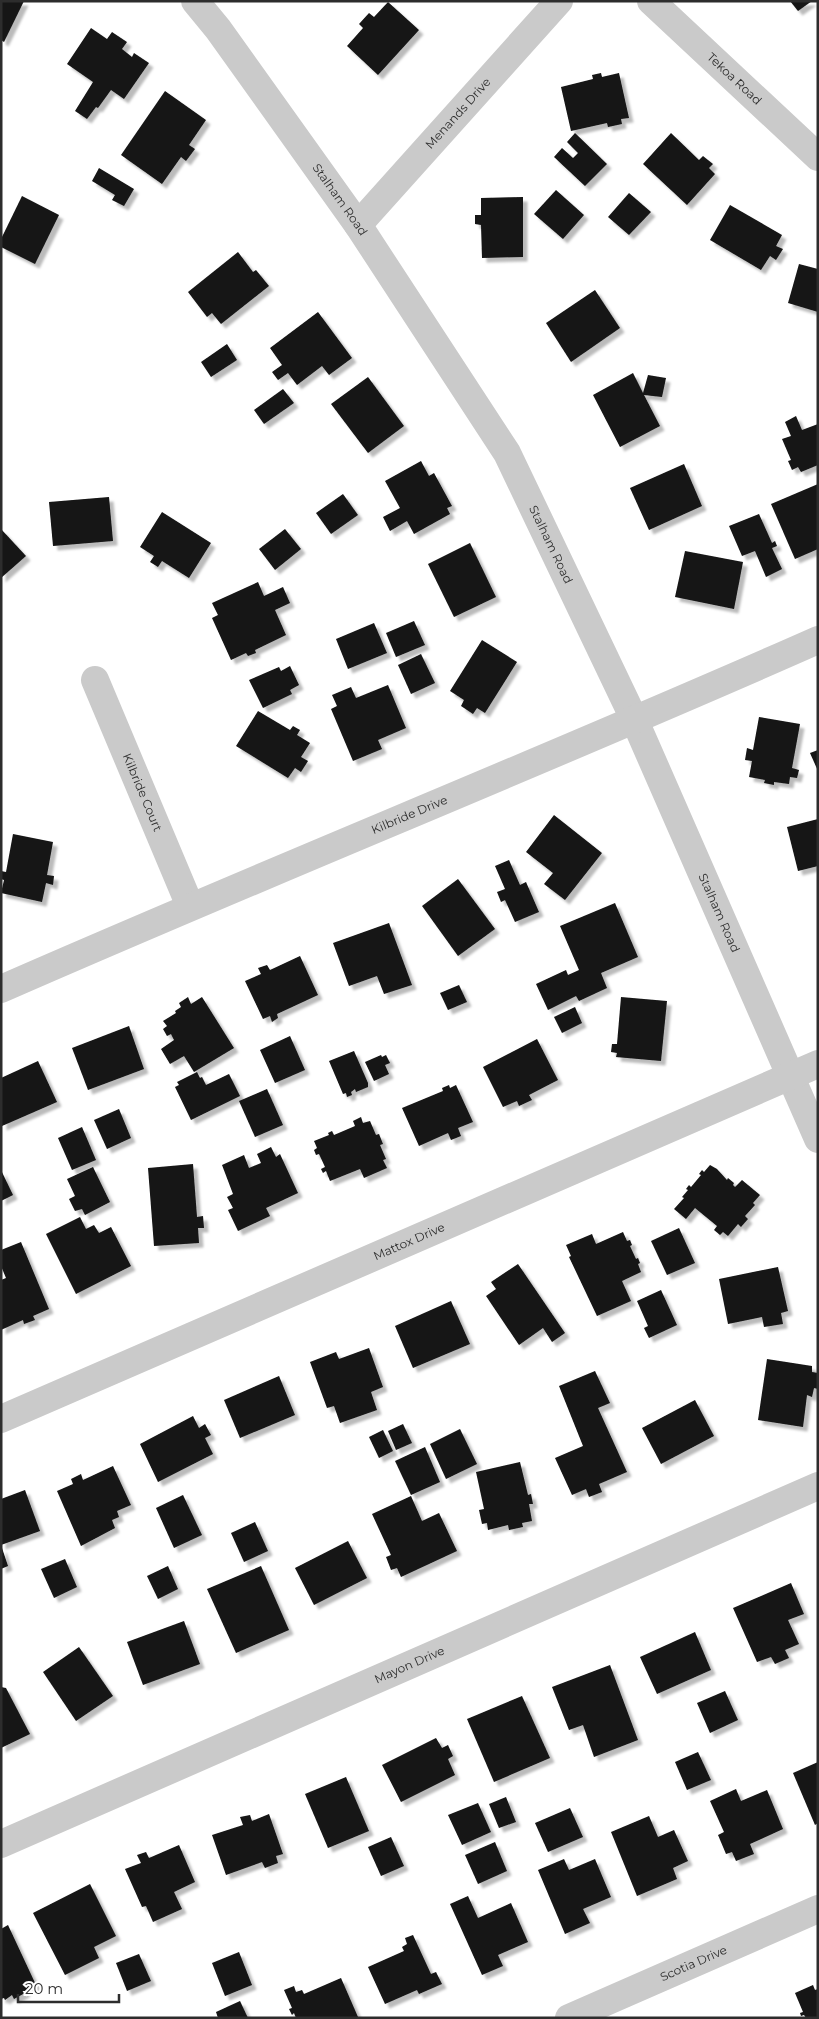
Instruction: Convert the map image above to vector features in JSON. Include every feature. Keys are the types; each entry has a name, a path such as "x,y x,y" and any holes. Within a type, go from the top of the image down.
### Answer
{"street":[{"name":"Stalham Road","path":"195,1 218,29 358,225 507,453 635,721 818,1139"},
{"name":"Menands Drive","path":"358,225 559,1"},
{"name":"Tekoa Road","path":"651,1 818,157"},
{"name":"Kilbride Drive","path":"1,990 190,906 635,721 818,640"},
{"name":"Kilbride Court","path":"95,680 190,906"},
{"name":"Mattox Drive","path":"1,1419 818,1064"},
{"name":"Mayon Drive","path":"1,1844 818,1486"},
{"name":"Scotia Drive","path":"569,2018 818,1909"}],"building":[{"path":"1,1 24,1 4,42 1,40"},
{"path":"790,1 812,1 798,11"},
{"path":"388,2 419,30 378,75 347,46 363,28 359,24 369,13 374,17"},
{"path":"91,28 107,39 112,32 127,42 122,49 132,57 134,53 149,63 124,99 111,90 87,119 75,111 93,82 67,64"},
{"path":"601,73 602,77 619,73 629,118 621,119 622,124 608,127 607,123 571,131 561,87 593,79 592,75"},
{"path":"165,91 206,120 189,145 195,149 186,161 181,157 162,184 121,155"},
{"path":"575,133 607,164 585,186 554,157 562,148 573,158 578,153 567,142"},
{"path":"671,133 699,160 703,156 713,164 709,168 715,174 687,205 643,164"},
{"path":"99,168 134,189 124,206 112,200 115,195 92,181"},
{"path":"556,190 584,215 563,239 534,214"},
{"path":"629,193 651,212 629,235 608,217"},
{"path":"22,196 59,215 35,264 1,247 1,239"},
{"path":"523,197 523,257 482,258 481,225 475,224 475,215 481,215 481,198"},
{"path":"730,205 782,235 776,246 783,249 776,260 770,256 761,270 710,240"},
{"path":"238,252 253,272 256,270 269,286 221,324 212,313 207,317 188,292"},
{"path":"799,264 818,269 818,312 788,303"},
{"path":"595,290 620,328 571,362 546,323"},
{"path":"318,312 352,358 329,375 322,366 297,385 288,373 278,380 272,372 282,365 270,348"},
{"path":"227,344 237,360 211,377 201,362"},
{"path":"633,373 643,393 648,375 666,378 662,397 644,395 660,426 620,447 593,395"},
{"path":"368,377 404,426 368,453 331,404"},
{"path":"283,389 294,403 264,424 254,410"},
{"path":"796,416 802,430 818,424 818,465 801,472 798,467 792,470 788,461 791,460 782,439 791,436 785,422"},
{"path":"421,461 429,476 434,473 452,506 447,508 450,514 414,534 407,521 390,531 383,517 400,508 385,481"},
{"path":"684,464 702,506 649,530 630,488"},
{"path":"818,484 818,549 795,559 771,504"},
{"path":"343,494 358,515 331,534 316,513"},
{"path":"109,497 113,541 53,546 49,502"},
{"path":"162,512 211,543 189,578 162,561 158,567 150,562 154,556 140,547"},
{"path":"759,514 772,543 775,541 777,546 772,548 782,569 766,577 755,551 742,556 729,526"},
{"path":"1,529 26,556 1,578"},
{"path":"285,529 301,549 275,570 259,549"},
{"path":"470,543 496,597 454,617 428,564"},
{"path":"685,551 743,562 734,609 675,597"},
{"path":"258,582 264,596 283,587 290,603 275,610 286,635 255,650 256,653 248,656 246,653 231,660 212,618 218,615 212,603"},
{"path":"414,621 425,645 396,657 386,633"},
{"path":"374,623 387,653 348,669 336,639"},
{"path":"482,640 517,662 485,713 477,708 473,714 461,706 464,700 450,691"},
{"path":"421,654 435,683 411,694 398,665"},
{"path":"290,666 299,685 290,690 292,694 263,708 249,680 279,667 281,671"},
{"path":"388,685 406,728 378,740 382,749 353,761 331,709 337,706 332,695 351,687 356,698"},
{"path":"258,711 290,730 293,726 300,730 297,735 310,743 301,757 308,761 301,772 295,768 288,778 236,746"},
{"path":"759,717 800,724 792,768 799,770 797,778 790,777 789,784 774,782 774,785 764,783 765,780 749,777 752,761 745,760 747,748 753,750"},
{"path":"818,750 818,771 810,753"},
{"path":"554,815 602,853 565,900 544,884 553,873 526,852"},
{"path":"818,819 818,866 798,871 787,827"},
{"path":"13,834 53,842 47,875 54,876 53,885 46,883 42,902 1,893 4,880 1,879 1,871 6,872"},
{"path":"509,860 520,885 526,882 539,912 515,922 505,900 501,902 497,892 505,889 495,866"},
{"path":"458,879 495,929 458,956 422,906"},
{"path":"615,903 638,957 601,973 607,988 579,1001 576,996 548,1010 536,984 566,970 568,975 579,970 560,926"},
{"path":"389,923 412,985 384,994 377,976 349,986 333,943"},
{"path":"300,956 318,995 277,1014 278,1018 272,1022 270,1016 263,1019 245,981 261,974 258,968 267,965 270,970"},
{"path":"459,985 467,1002 448,1010 440,993"},
{"path":"188,997 191,1004 202,997 234,1048 194,1072 184,1056 170,1064 161,1049 174,1040 171,1034 167,1036 163,1029 167,1026 163,1021 176,1013 175,1011 181,1007 179,1003"},
{"path":"621,997 667,1001 661,1061 616,1057 617,1053 611,1052 612,1044 617,1044"},
{"path":"575,1007 582,1023 562,1033 554,1017"},
{"path":"129,1026 144,1069 88,1090 72,1048"},
{"path":"290,1036 305,1070 275,1083 260,1050"},
{"path":"537,1039 558,1080 529,1095 532,1100 519,1106 517,1101 503,1107 483,1067"},
{"path":"354,1051 368,1087 356,1092 355,1089 351,1092 352,1095 347,1097 346,1093 343,1094 329,1061"},
{"path":"381,1055 382,1057 386,1055 390,1063 385,1065 389,1074 374,1081 365,1062"},
{"path":"38,1061 57,1102 2,1126 1,1078"},
{"path":"197,1072 206,1085 229,1074 240,1096 191,1120 175,1087 179,1085 177,1082"},
{"path":"449,1085 450,1088 456,1085 473,1122 458,1128 461,1136 451,1140 448,1133 419,1146 402,1108 443,1091 442,1088"},
{"path":"267,1089 283,1125 255,1137 239,1101"},
{"path":"119,1109 131,1138 107,1149 94,1120"},
{"path":"361,1117 363,1123 370,1121 376,1135 379,1134 383,1144 380,1145 386,1159 383,1160 387,1168 364,1178 360,1169 330,1181 326,1171 323,1173 321,1169 325,1167 319,1154 316,1155 314,1150 317,1148 314,1141 329,1135 328,1133 332,1131 334,1135 355,1126 353,1121"},
{"path":"82,1127 96,1160 72,1170 58,1138"},
{"path":"271,1147 276,1157 280,1154 298,1193 266,1208 270,1216 238,1231 228,1210 233,1208 227,1197 233,1194 222,1165 244,1155 249,1168 261,1163 257,1154"},
{"path":"193,1164 197,1217 203,1216 204,1228 198,1228 199,1243 154,1246 148,1168"},
{"path":"710,1165 717,1169 727,1180 728,1178 734,1183 735,1187 742,1180 760,1195 753,1203 755,1205 745,1216 748,1219 741,1227 738,1224 728,1236 723,1232 720,1235 714,1230 717,1226 695,1208 686,1219 674,1209 684,1198 682,1197 688,1190 686,1189 689,1185 691,1187 701,1175 699,1174 702,1170 704,1172"},
{"path":"93,1167 110,1202 85,1215 82,1209 75,1211 69,1199 75,1196 67,1179"},
{"path":"1,1170 13,1195 1,1201"},
{"path":"80,1217 86,1229 94,1225 99,1233 111,1227 131,1266 76,1294 46,1234"},
{"path":"679,1228 695,1263 667,1275 651,1241"},
{"path":"623,1232 627,1241 630,1240 632,1245 630,1246 640,1263 638,1264 641,1272 622,1281 631,1301 597,1316 569,1257 571,1256 566,1245 592,1234 596,1244"},
{"path":"21,1242 49,1309 33,1316 35,1320 24,1324 23,1320 1,1330 1,1280 6,1278 1,1266 1,1250"},
{"path":"518,1264 565,1333 552,1342 543,1328 519,1345 486,1296 496,1289 491,1282"},
{"path":"778,1267 788,1311 781,1313 783,1324 764,1327 762,1317 728,1324 719,1279"},
{"path":"661,1290 677,1325 649,1338 644,1328 648,1326 637,1301"},
{"path":"451,1301 470,1344 413,1368 395,1326"},
{"path":"369,1348 383,1387 371,1392 377,1410 340,1423 334,1406 327,1408 310,1362 336,1352 339,1359"},
{"path":"767,1359 812,1366 812,1372 818,1373 818,1389 814,1388 812,1397 807,1395 803,1427 758,1420"},
{"path":"595,1371 610,1403 598,1408 627,1472 599,1484 602,1492 589,1497 586,1489 572,1495 555,1458 583,1446 559,1386"},
{"path":"279,1376 295,1415 240,1438 224,1400"},
{"path":"695,1400 714,1436 661,1464 642,1428"},
{"path":"193,1416 199,1428 205,1424 211,1435 205,1438 213,1454 158,1482 140,1444"},
{"path":"403,1424 412,1443 396,1450 388,1431"},
{"path":"460,1429 477,1464 446,1479 430,1444"},
{"path":"383,1430 393,1451 379,1458 369,1437"},
{"path":"425,1447 440,1482 411,1495 395,1461"},
{"path":"520,1462 528,1495 531,1494 533,1504 529,1504 532,1521 522,1523 523,1527 509,1530 508,1525 488,1530 487,1523 482,1524 479,1510 484,1509 476,1472"},
{"path":"113,1466 131,1505 117,1511 119,1517 112,1520 115,1528 81,1546 57,1491 73,1484 71,1479 81,1474 83,1480"},
{"path":"25,1490 40,1531 1,1545 1,1499"},
{"path":"183,1495 202,1535 174,1548 156,1508"},
{"path":"411,1496 422,1521 439,1513 457,1551 401,1577 397,1568 391,1570 386,1557 391,1555 372,1514"},
{"path":"255,1522 268,1551 244,1562 231,1533"},
{"path":"348,1541 367,1578 314,1605 295,1568"},
{"path":"1,1549 8,1566 1,1569"},
{"path":"65,1559 77,1587 54,1598 41,1569"},
{"path":"168,1566 178,1589 158,1599 147,1576"},
{"path":"261,1566 289,1630 236,1653 207,1589"},
{"path":"791,1583 804,1614 788,1620 799,1644 785,1650 789,1658 775,1664 771,1657 757,1662 733,1608"},
{"path":"184,1621 200,1664 143,1685 127,1642"},
{"path":"695,1632 711,1670 657,1694 640,1657"},
{"path":"79,1647 113,1696 76,1721 43,1672"},
{"path":"610,1665 638,1740 594,1757 583,1725 569,1730 552,1687"},
{"path":"1,1687 6,1688 30,1734 1,1748"},
{"path":"725,1691 738,1720 710,1733 697,1703"},
{"path":"522,1696 550,1758 494,1782 467,1719"},
{"path":"436,1738 442,1748 448,1745 453,1756 448,1759 455,1775 401,1802 382,1765"},
{"path":"698,1752 711,1780 687,1790 675,1762"},
{"path":"818,1762 818,1823 815,1825 793,1773"},
{"path":"346,1777 369,1831 328,1848 305,1794"},
{"path":"736,1789 741,1801 767,1790 783,1829 750,1844 754,1854 736,1861 732,1852 726,1854 718,1835 724,1832 710,1801"},
{"path":"506,1797 516,1822 499,1828 489,1804"},
{"path":"478,1803 491,1832 462,1845 448,1815"},
{"path":"570,1808 583,1837 548,1852 535,1823"},
{"path":"269,1814 283,1854 276,1856 278,1863 265,1868 262,1862 226,1875 212,1835 243,1825 240,1817 250,1815 252,1821"},
{"path":"649,1816 658,1837 674,1830 688,1861 673,1868 677,1879 637,1896 611,1832"},
{"path":"391,1837 404,1866 381,1876 368,1847"},
{"path":"495,1842 507,1871 478,1884 465,1855"},
{"path":"179,1845 195,1882 174,1892 182,1909 153,1922 146,1906 142,1907 125,1869 141,1863 137,1855 146,1852 149,1858"},
{"path":"564,1859 569,1870 595,1859 611,1897 583,1909 590,1923 565,1934 538,1870"},
{"path":"90,1884 116,1936 94,1947 99,1958 65,1975 33,1913"},
{"path":"468,1896 478,1918 511,1903 528,1942 498,1955 503,1966 482,1975 450,1904"},
{"path":"8,1925 36,1985 14,1999 12,1995 5,2000 4,1998 1,1999 1,1929"},
{"path":"413,1935 431,1974 436,1972 442,1984 419,1994 417,1990 385,2004 368,1967 404,1951 402,1947 407,1944 405,1938"},
{"path":"239,1952 252,1985 225,1996 212,1963"},
{"path":"139,1954 151,1981 127,1991 116,1963"},
{"path":"341,1978 358,2017 296,2018 294,2013 292,2015 289,2009 292,2008 284,1990 294,1986 296,1992 302,1990 304,1994"},
{"path":"813,1985 815,1990 818,1989 818,2018 806,2018 804,2015 801,2016 800,2013 803,2012 795,1993"},
{"path":"240,2001 248,2018 218,2018 216,2012"}]}
